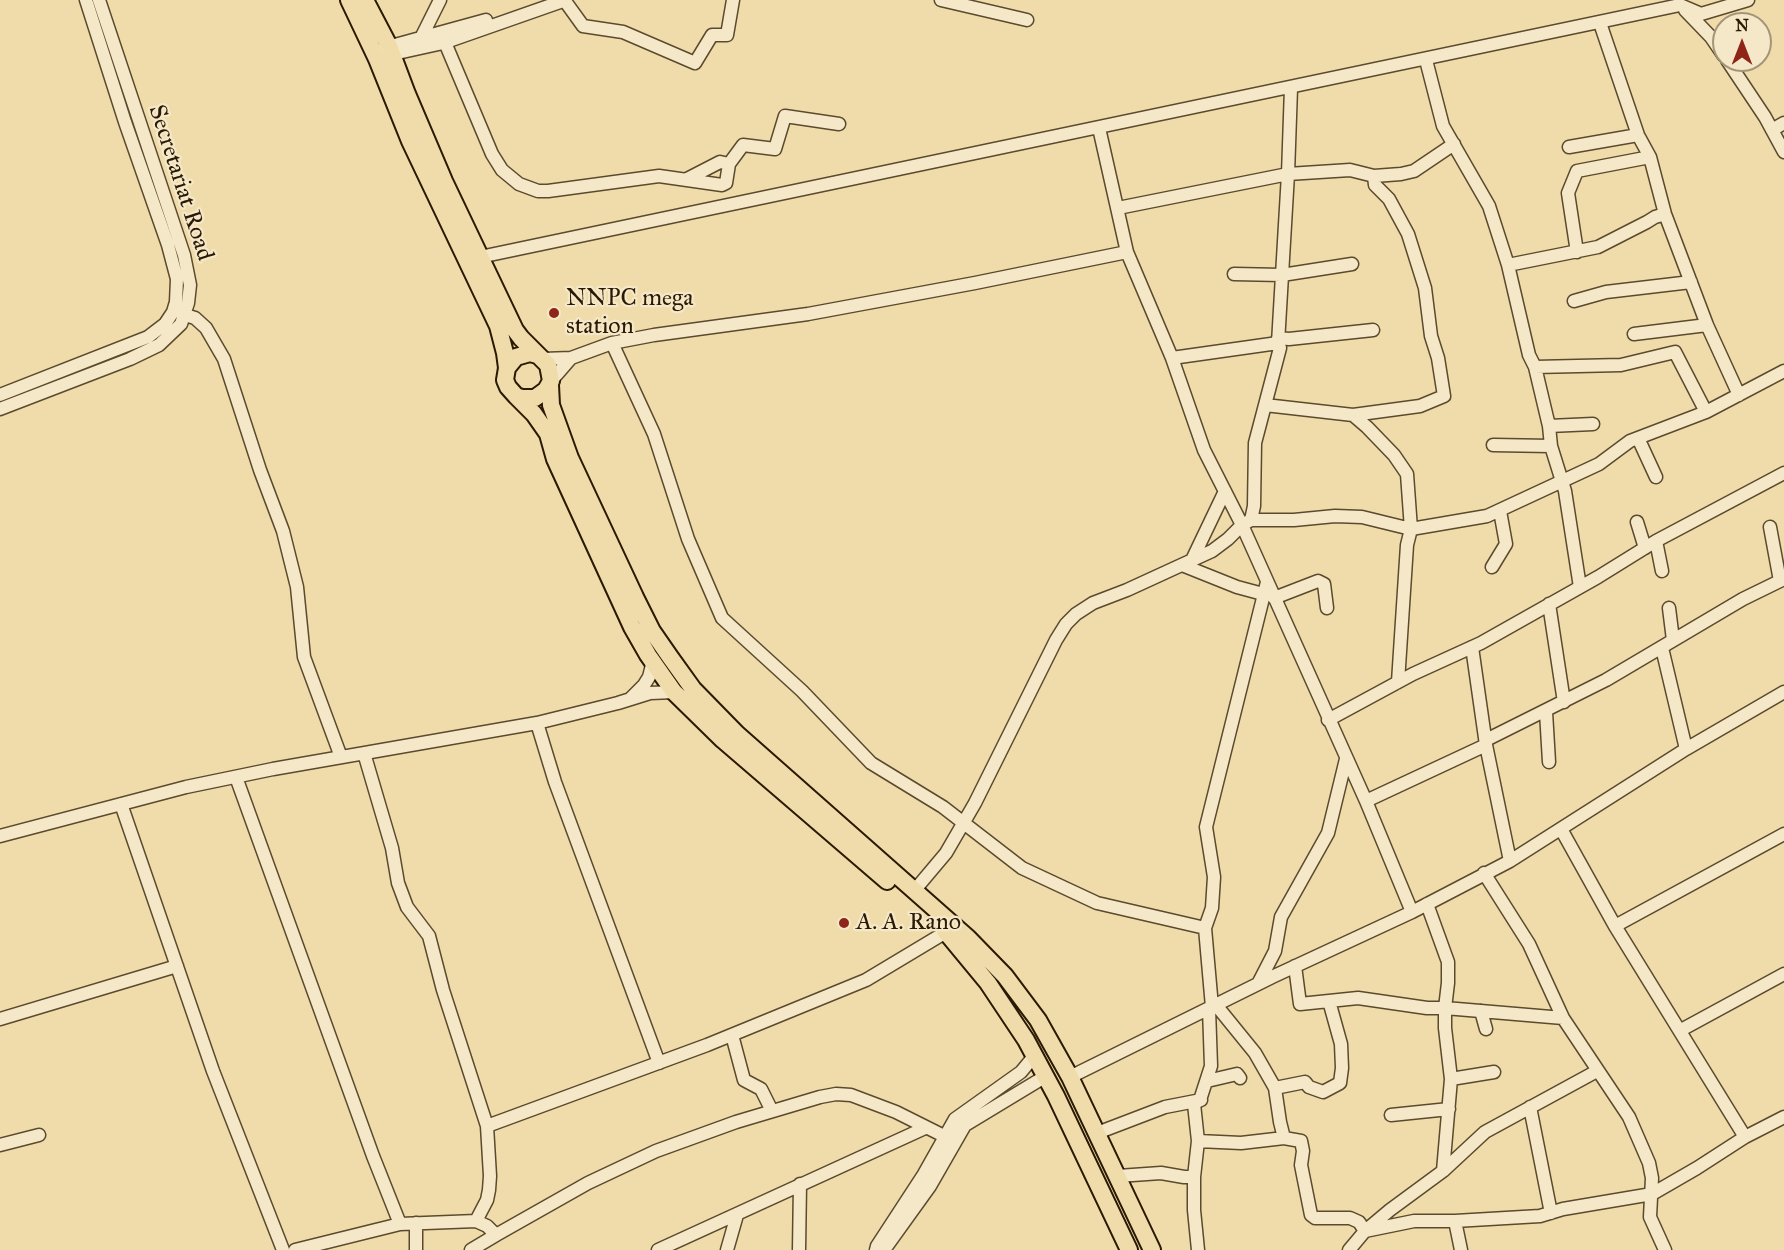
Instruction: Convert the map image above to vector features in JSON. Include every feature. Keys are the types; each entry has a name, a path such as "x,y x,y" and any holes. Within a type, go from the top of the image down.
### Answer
{"highway":[{"path":"349,0 383,53 411,105 515,330 548,365 550,405 570,458 652,631 693,689 737,734 968,938 1005,976 1038,1020 1070,1077 1152,1250"},
{"path":"365,0 410,141 498,326 505,353 508,387 534,414 548,434 559,468 632,627 648,655 674,692 723,740 946,932 988,983 1035,1054 1129,1250"},
{"path":"507,368 516,357 523,354 540,357"},
{"path":"516,396 536,398 542,395 550,383"}],"street":[{"name":"Secretariat Road","path":"0,409 25,393 148,337 165,324 176,302 177,279 168,245 86,0"},
{"name":"Secretariat Road","path":"0,395 25,393 150,350 175,332 185,315 190,285 184,255 99,0"},
{"path":"421,38 440,0"},
{"path":"383,53 442,38 513,12 559,1 583,26 623,32 695,63 712,35 727,35 733,0"},
{"path":"941,0 1028,20"},
{"path":"480,257 1426,60 1600,23 1678,3 1701,14 1748,0"},
{"path":"1678,3 1712,38"},
{"path":"1600,23 1638,135 1650,157 1665,214 1690,282 1739,396"},
{"path":"383,53 421,38 442,38"},
{"path":"442,38 492,154 502,170 519,184 538,191 659,176 722,185 726,183 729,164 743,145 775,148 785,116 839,124"},
{"path":"1426,60 1443,126 1489,206 1508,265 1529,355 1549,426 1551,446 1562,482 1580,587"},
{"path":"1735,72 1784,152"},
{"path":"914,891 946,854 964,823 1066,624 1093,603 1212,551 1246,523 1254,506 1255,443 1280,348 1278,341 1291,88"},
{"path":"1772,130 1784,123"},
{"path":"1099,128 1127,252 1172,358 1204,450 1225,491 1246,523 1269,591 1366,801 1412,912"},
{"path":"1569,147 1638,135"},
{"path":"1118,208 1288,174 1350,170 1374,176 1401,174 1414,171 1454,144"},
{"path":"1577,252 1568,193 1577,171 1650,157"},
{"path":"687,179 720,162 729,164"},
{"path":"1265,405 1353,415 1420,405 1444,396 1438,358 1431,336 1425,288 1408,234 1389,199 1376,185 1374,176"},
{"path":"1508,265 1577,252 1612,241 1655,217 1665,214"},
{"path":"540,357 571,358 612,343 808,314 1127,252"},
{"path":"1234,274 1282,275 1352,264"},
{"path":"1574,301 1606,292 1690,282"},
{"path":"185,315 195,318 206,328 224,359 260,470 286,540 297,587 304,657 341,757"},
{"path":"1634,334 1707,325"},
{"path":"1172,358 1289,339 1373,330"},
{"path":"612,343 654,434 688,539 723,618 802,691 871,763 943,807 1022,868 1097,903 1204,928"},
{"path":"1534,367 1621,365 1676,352 1706,412"},
{"path":"550,383 571,358"},
{"path":"1246,523 1335,516 1362,517 1411,529 1487,516 1599,464 1630,441 1706,412 1784,371"},
{"path":"1353,415 1394,455 1407,474 1411,529 1407,545 1398,682"},
{"path":"1549,426 1593,424"},
{"path":"1638,438 1656,477"},
{"path":"1493,445 1551,446"},
{"path":"1329,720 1398,682 1472,647 1580,587 1656,541 1784,472"},
{"path":"1187,562 1225,491"},
{"path":"1492,567 1506,544 1500,511"},
{"path":"1637,522 1645,548"},
{"path":"1366,801 1546,712 1662,648 1743,599 1782,580 1770,527"},
{"path":"1656,541 1662,571"},
{"path":"1187,562 1237,587 1269,591 1318,581 1324,584 1327,609"},
{"path":"1204,1102 1211,1066 1212,1007 1204,928 1212,908 1214,877 1206,827 1269,591"},
{"path":"1549,604 1564,702"},
{"path":"1669,608 1674,640"},
{"path":"1472,647 1486,743 1510,861"},
{"path":"1662,648 1686,749"},
{"path":"630,699 649,677 652,665 648,655"},
{"path":"0,836 236,777 537,723 650,693 674,692"},
{"path":"1070,1077 1295,966 1412,912 1510,861 1686,749 1784,692"},
{"path":"1546,712 1549,762"},
{"path":"537,723 555,782 659,1063"},
{"path":"364,753 392,848 398,883 407,907 429,936 443,990 488,1126 489,1190 487,1200 476,1221"},
{"path":"1258,984 1275,951 1281,917 1328,833 1346,759"},
{"path":"236,777 373,1156 400,1224"},
{"path":"121,804 213,1071 283,1250"},
{"path":"1561,829 1615,926 1681,1030 1744,1137"},
{"path":"1615,926 1784,834"},
{"path":"1484,873 1529,944 1563,1018 1633,1126 1649,1163 1652,1194 1650,1217 1665,1250"},
{"path":"1427,904 1448,962 1445,1028 1451,1079 1443,1171"},
{"path":"488,1126 732,1035 866,980 946,932"},
{"path":"0,1019 177,966"},
{"path":"1295,966 1300,1004 1358,998 1427,1008 1563,1018"},
{"path":"1681,1030 1784,974"},
{"path":"1275,1088 1305,1082 1310,1087 1323,1092 1340,1083 1341,1044 1329,1001"},
{"path":"1212,1007 1255,1053 1275,1088 1284,1138"},
{"path":"1481,1011 1486,1029"},
{"path":"732,1035 744,1080 761,1089 772,1111"},
{"path":"876,1250 924,1174 944,1136 960,1114 1021,1072 1035,1054"},
{"path":"1349,1250 1365,1231 1443,1171 1485,1132 1597,1071"},
{"path":"1451,1079 1494,1072"},
{"path":"1207,1081 1237,1074 1240,1078"},
{"path":"884,1250 930,1186 965,1125 1046,1076"},
{"path":"471,1250 588,1183 656,1151 695,1136 820,1096 851,1095 896,1112 944,1136"},
{"path":"1097,1132 1165,1107 1204,1102"},
{"path":"1198,1250 1194,1177 1198,1141 1194,1104 1204,1102"},
{"path":"1530,1107 1551,1213"},
{"path":"1391,1115 1449,1108"},
{"path":"1365,1231 1414,1221 1540,1216 1652,1194 1744,1137 1784,1117"},
{"path":"658,1250 925,1128"},
{"path":"0,1145 39,1135"},
{"path":"1198,1141 1241,1143 1284,1138 1300,1141 1303,1150 1300,1158 1303,1183 1312,1217 1350,1218 1359,1222 1365,1231"},
{"path":"1118,1176 1161,1173 1194,1177"},
{"path":"799,1250 800,1184"},
{"path":"728,1250 737,1215"},
{"path":"295,1250 400,1224 476,1221 487,1226 496,1235"},
{"path":"1455,1221 1461,1250"},
{"path":"416,1223 416,1250"}],"place":[{"name":"NNPC mega station","path":"554,313"},
{"name":"A. A. Rano","path":"844,923"}]}
